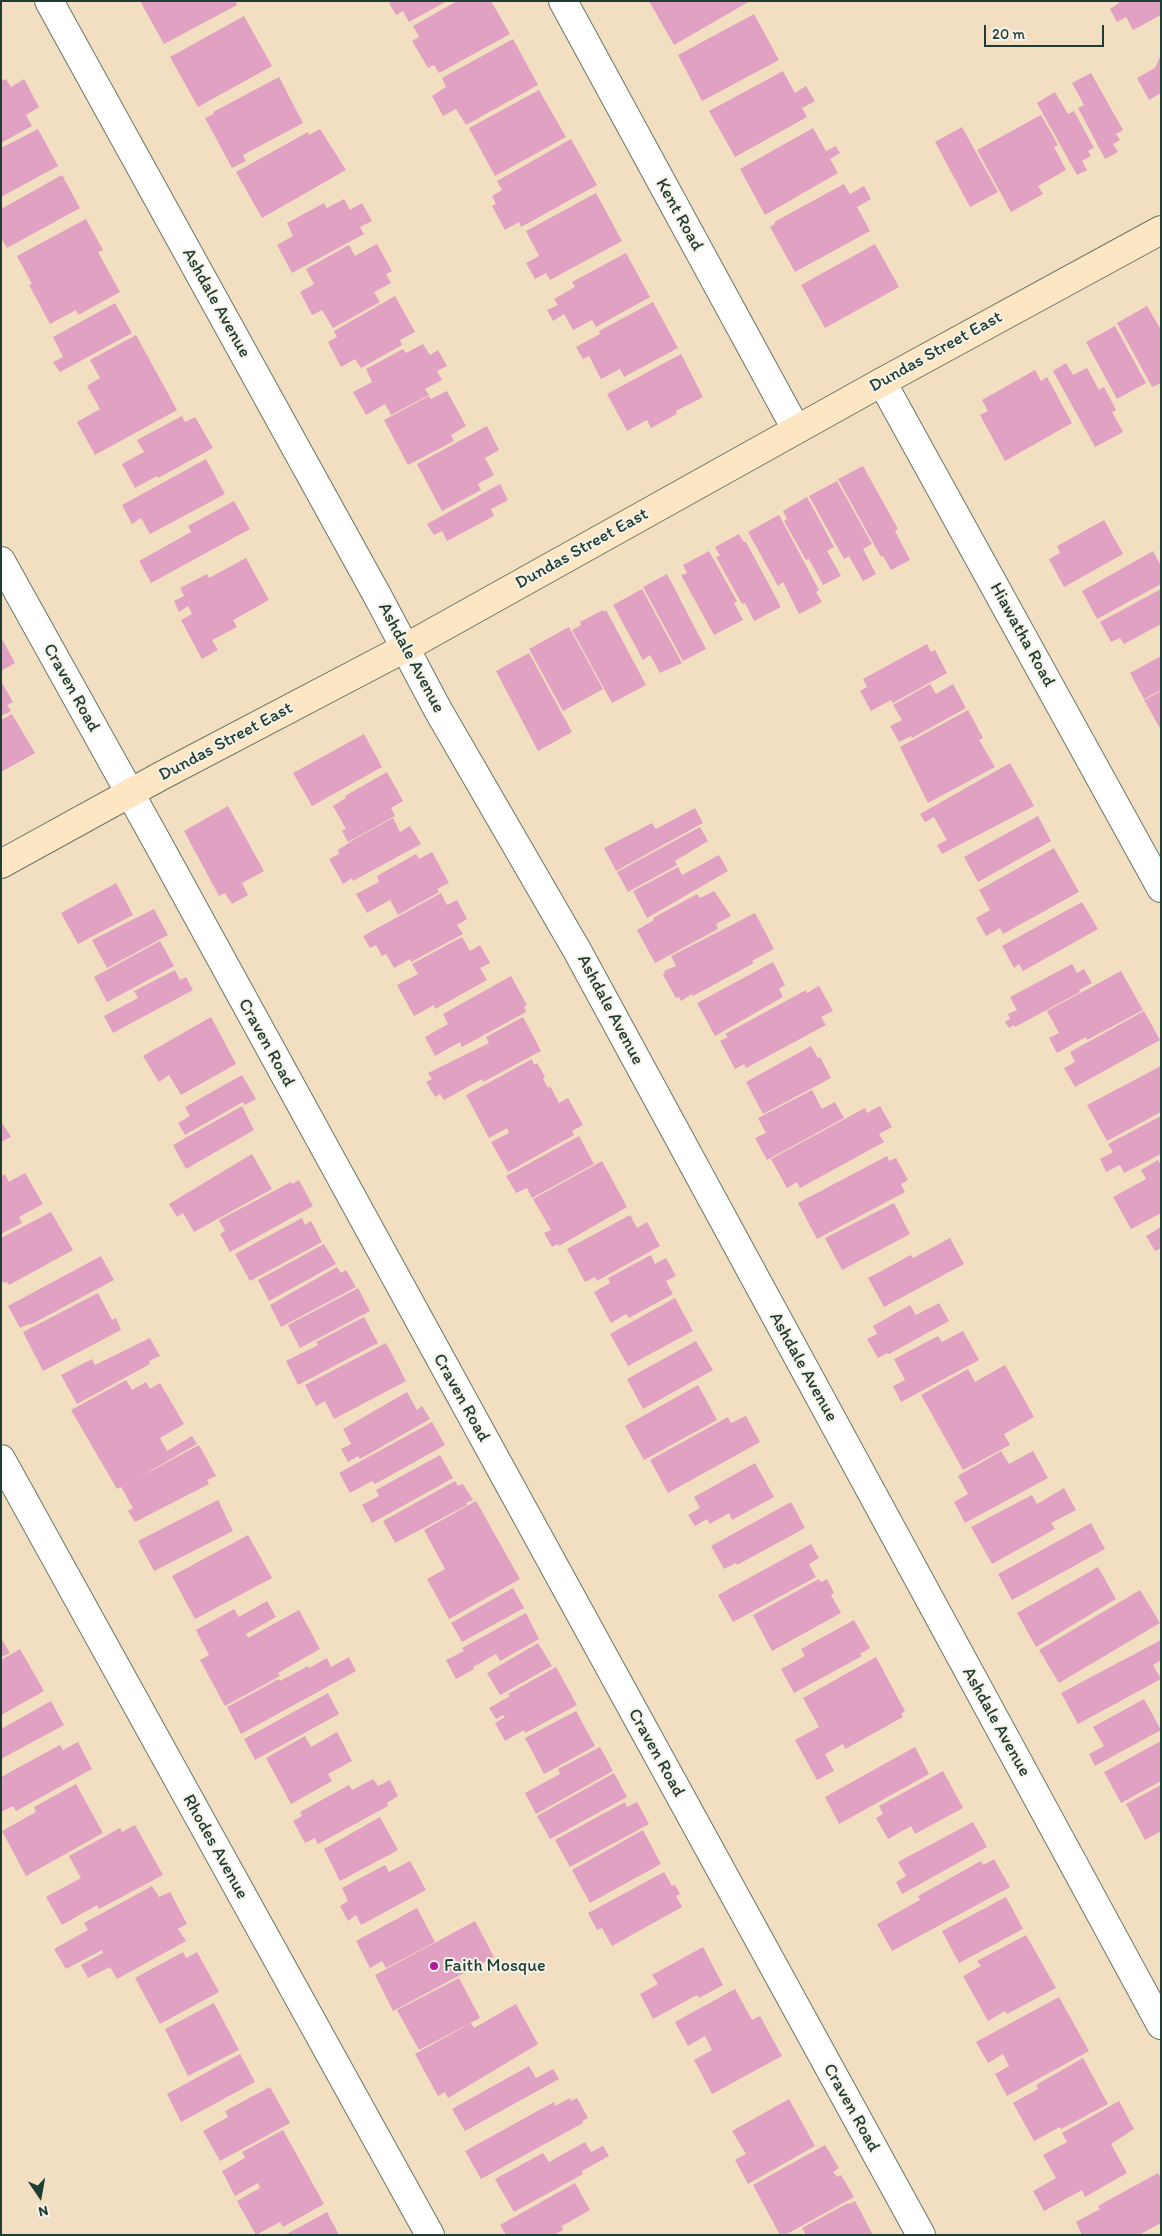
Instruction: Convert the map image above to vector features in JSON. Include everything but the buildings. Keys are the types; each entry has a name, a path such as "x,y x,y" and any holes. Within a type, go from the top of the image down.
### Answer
{"street":[{"name":"Ashdale Avenue","path":"49,1 438,710 578,952 1161,2025"},
{"name":"Kent Road","path":"563,1 796,430"},
{"name":"Dundas Street East","path":"1,864 129,793 404,648 882,382 1161,230"},
{"name":"Hiawatha Road","path":"882,382 1161,888"},
{"name":"Craven Road","path":"1,562 920,2235"},
{"name":"Rhodes Avenue","path":"1,1459 430,2235"}],"place":[{"name":"Faith Mosque","path":"434,1966"}]}
